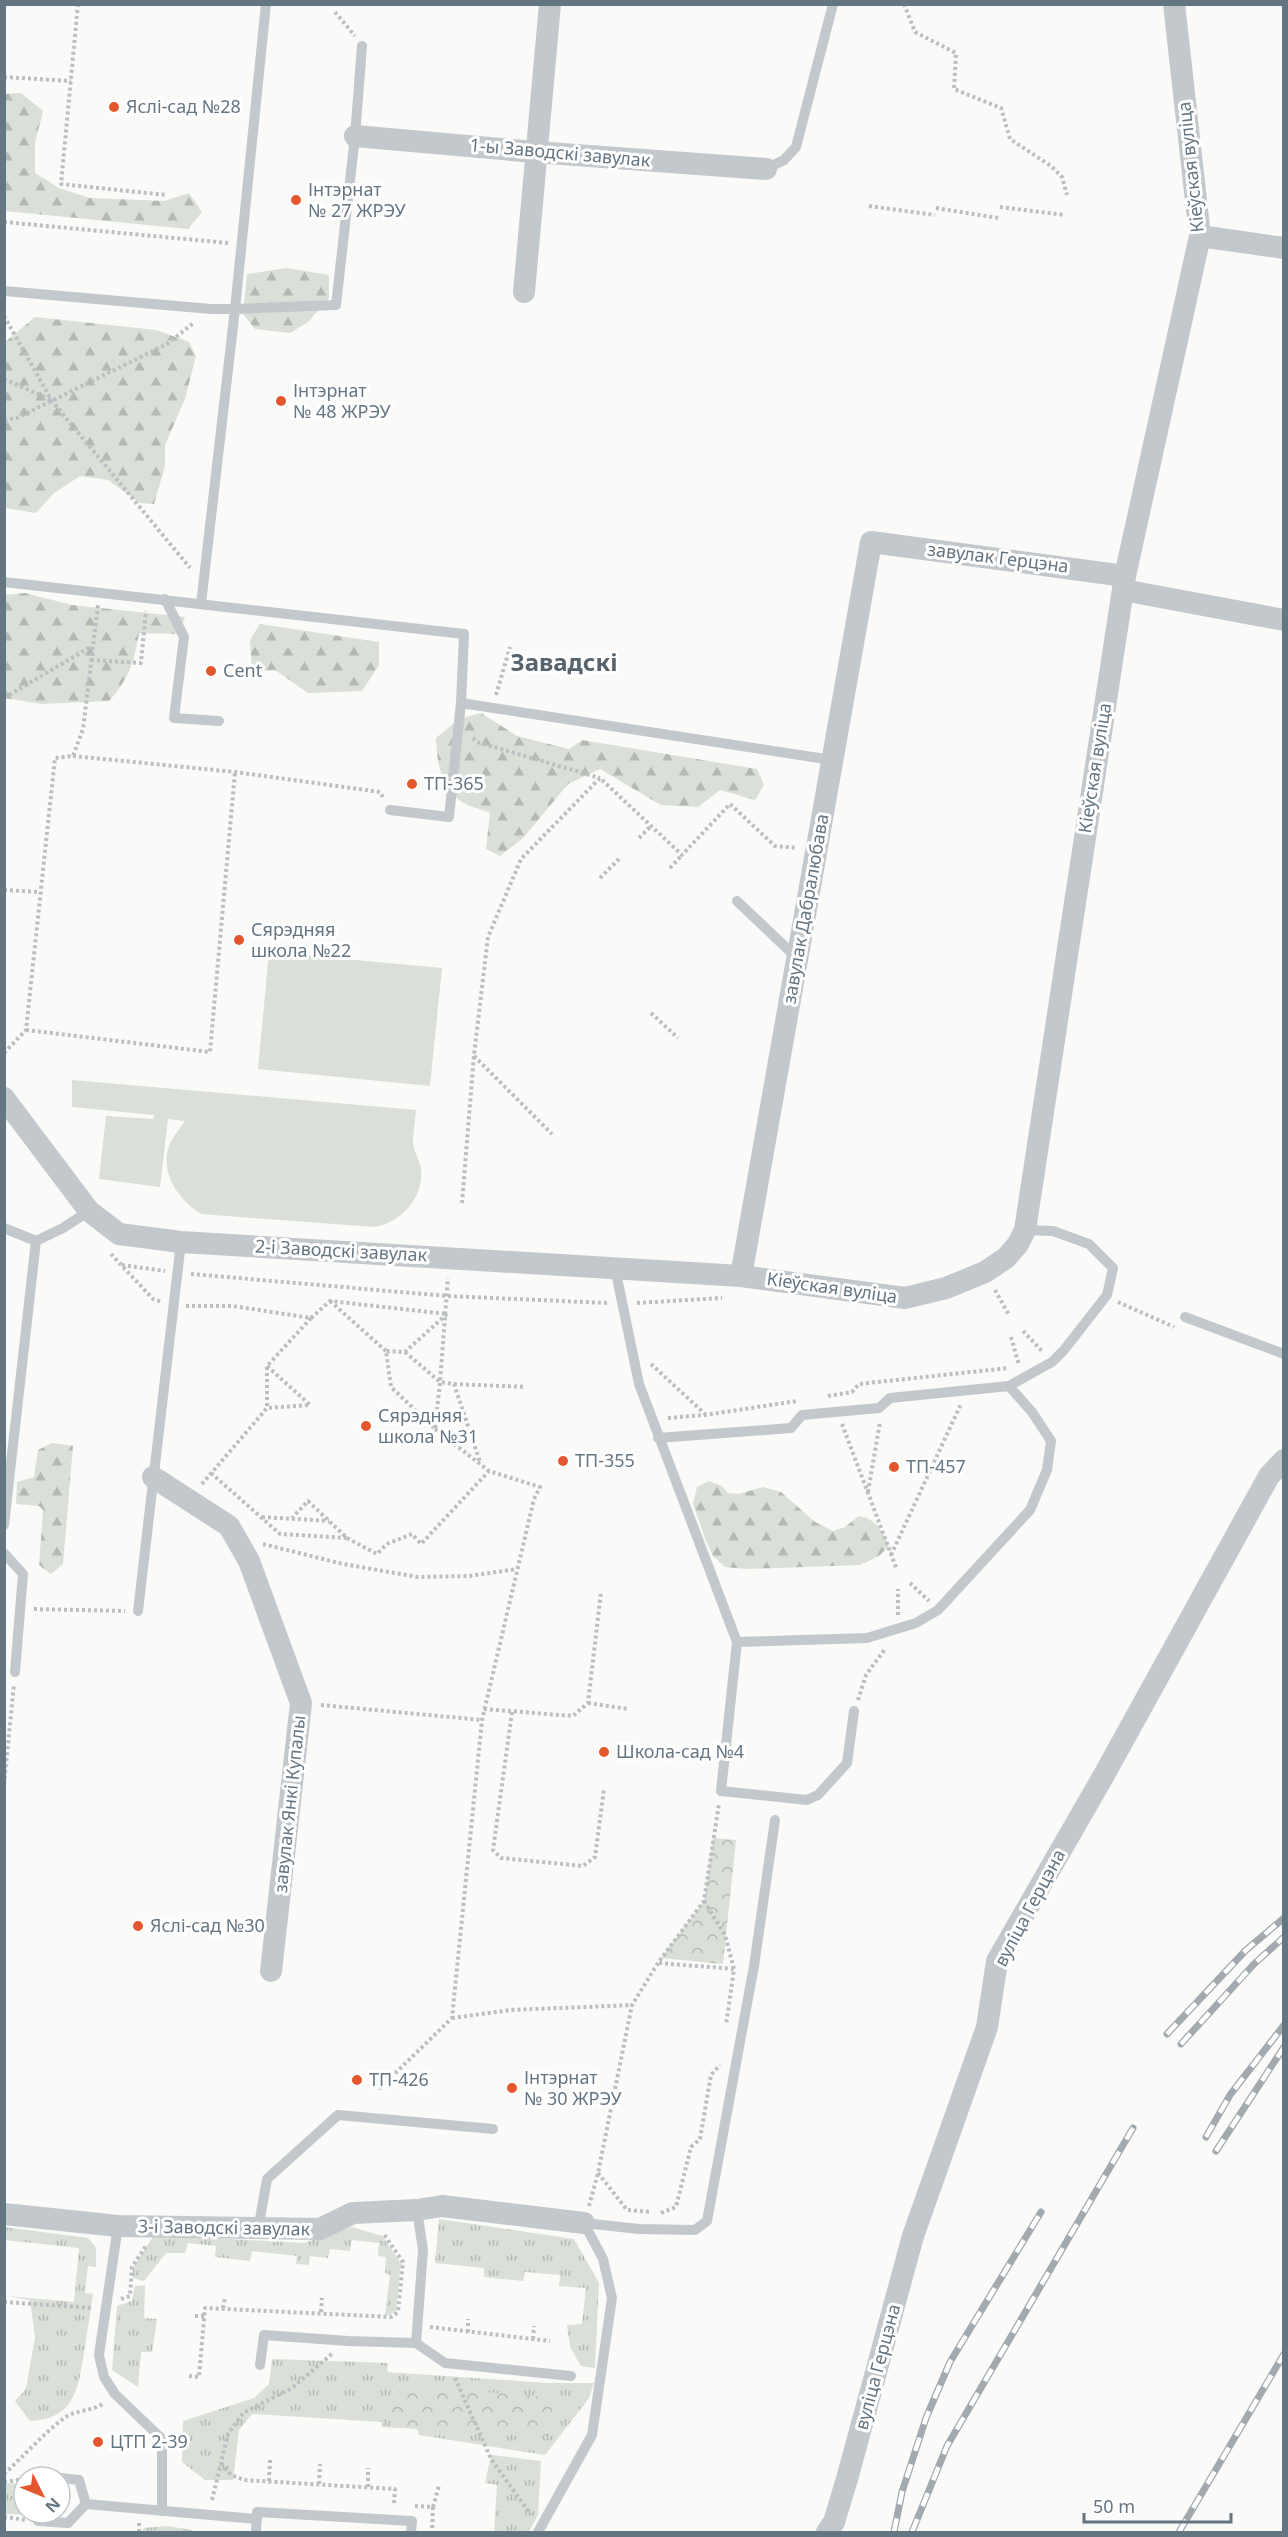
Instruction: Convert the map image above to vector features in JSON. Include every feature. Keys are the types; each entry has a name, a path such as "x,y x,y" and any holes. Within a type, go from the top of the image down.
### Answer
{"street":[{"path":"524,292 550,4"},
{"name":"Кіеўская вуліца","path":"741,1276 906,1298 946,1288 986,1272 1006,1258 1018,1244 1025,1230 1124,583 1200,236 1174,4"},
{"name":"1-ы Заводскі завулак","path":"355,136 535,153 766,169"},
{"path":"1200,236 1284,248"},
{"name":"завулак Герцэна","path":"872,542 1124,583 1284,620"},
{"name":"завулак Дабралюбава","path":"741,1276 872,542"},
{"name":"2-і Заводскі завулак","path":"4,1098 89,1211 118,1234 181,1242 741,1276"},
{"name":"вуліца Герцэна","path":"827,2532 834,2522 847,2479 913,2236 987,2027 997,1961 1110,1765 1269,1476 1284,1460"},
{"name":"завулак Янкі Купалы","path":"153,1477 230,1528 249,1561 301,1703 271,1971"},
{"name":"3-і Заводскі завулак","path":"4,2214 118,2226 258,2230 320,2229 353,2213 417,2210 442,2206 584,2223"}],"lane":[{"path":"201,604 235,309 266,4"},
{"path":"766,169 784,160 795,147 833,4"},
{"path":"4,291 211,309 336,305 363,46"},
{"path":"4,582 464,634 461,703 449,817 390,810"},
{"path":"165,600 184,637 174,718 219,721"},
{"path":"461,703 832,760"},
{"path":"737,901 797,958"},
{"path":"4,1228 36,1241 63,1228 89,1211"},
{"path":"658,1438 791,1428 802,1415 879,1408 890,1398 1009,1386 1052,1362 1107,1295 1113,1268 1089,1244 1053,1231 1025,1230"},
{"path":"4,1525 36,1241"},
{"path":"138,1611 181,1242"},
{"path":"615,1268 639,1384 737,1642 721,1791 807,1800 818,1795 847,1763 854,1711"},
{"path":"1185,1317 1284,1354"},
{"path":"737,1642 867,1638 897,1631 938,1610 1030,1510 1047,1470 1051,1441 1032,1412 1009,1386"},
{"path":"4,1553 23,1574 15,1672"},
{"path":"584,2223 639,2229 694,2230 707,2221 754,1966 775,1820"},
{"path":"258,2230 267,2179 338,2115 493,2128"},
{"path":"416,2343 423,2250 417,2210"},
{"path":"540,2531 592,2436 612,2298 603,2259 584,2223"},
{"path":"118,2226 99,2355 104,2377 116,2394 162,2439 162,2511"},
{"path":"260,2365 264,2335 348,2342 416,2343 448,2364 571,2376"},
{"path":"72,2479 79,2480 86,2504"},
{"path":"86,2504 257,2519"},
{"path":"72,2519 86,2504"},
{"path":"256,2532 257,2512 412,2522 411,2532"}],"path":[{"path":"78,4 61,184 166,195"},
{"path":"903,4 915,32 956,53 954,89 1002,108 1010,139 1051,166 1062,177 1067,195"},
{"path":"336,12 363,46"},
{"path":"4,77 71,81"},
{"path":"868,206 935,215"},
{"path":"1000,207 1065,215"},
{"path":"936,208 998,218"},
{"path":"4,222 223,243 241,242"},
{"path":"4,420 17,418 167,344 211,309"},
{"path":"4,316 52,401 204,584"},
{"path":"4,379 52,401"},
{"path":"73,756 83,729 99,592"},
{"path":"91,660 141,663 147,597"},
{"path":"4,698 93,646"},
{"path":"482,707 497,695 510,647"},
{"path":"489,745 600,778 682,855"},
{"path":"4,1053 26,1030 55,758 73,756 236,772 380,792 390,810"},
{"path":"26,1030 210,1052 236,772"},
{"path":"462,1203 474,1056 488,937 521,859 600,778"},
{"path":"670,868 730,804 775,846 817,849"},
{"path":"639,838 651,826"},
{"path":"600,878 619,858"},
{"path":"4,890 39,892"},
{"path":"651,1013 678,1038"},
{"path":"474,1056 552,1134"},
{"path":"435,1429 447,1314 450,1257"},
{"path":"122,1265 178,1273 447,1296 622,1304"},
{"path":"1107,1295 1140,1313"},
{"path":"189,1500 267,1408 267,1366 311,1318 330,1301 447,1314"},
{"path":"330,1301 386,1351 405,1352 440,1382 526,1387"},
{"path":"233,1306 311,1318"},
{"path":"405,1352 447,1314"},
{"path":"1023,1331 1044,1353"},
{"path":"1011,1337 1019,1367"},
{"path":"630,1345 705,1415"},
{"path":"1035,1358 1044,1353 1050,1345"},
{"path":"386,1351 391,1387 435,1429 489,1471 540,1487 534,1499 482,1720 452,2018"},
{"path":"820,1397 852,1392 859,1384 1019,1367 1028,1362"},
{"path":"267,1366 310,1406 267,1408"},
{"path":"891,1555 967,1390 972,1372"},
{"path":"454,1384 480,1462"},
{"path":"832,1395 897,1570"},
{"path":"652,1419 705,1415 809,1399"},
{"path":"867,1493 880,1425 879,1408"},
{"path":"292,1518 308,1501 347,1538 377,1554 387,1544 412,1534 421,1544 489,1471"},
{"path":"211,1473 280,1534 347,1538"},
{"path":"262,1517 330,1521"},
{"path":"230,1528 268,1547 343,1564 418,1577 469,1576 517,1569"},
{"path":"910,1583 930,1603"},
{"path":"898,1589 897,1621 906,1617"},
{"path":"484,1709 573,1716 588,1703 601,1592"},
{"path":"923,1608 938,1594"},
{"path":"21,1609 138,1611"},
{"path":"854,1711 866,1675 897,1631"},
{"path":"4,1785 15,1672"},
{"path":"301,1703 482,1720"},
{"path":"588,1703 628,1709"},
{"path":"512,1712 493,1850 501,1858 583,1866 595,1857 604,1789"},
{"path":"584,2223 598,2173 632,2004 658,1963 704,1902 721,1791"},
{"path":"704,1902 725,1935 734,1969 724,2034"},
{"path":"658,1963 734,1969"},
{"path":"380,2089 452,2018 511,2010 632,2004"},
{"path":"598,2173 627,2210 662,2213 676,2207 691,2147 700,2139 711,2075 720,2067 721,2056"},
{"path":"189,2376 199,2377 205,2308 391,2317 398,2312 403,2262 384,2234 376,2231"},
{"path":"112,2303 130,2296 132,2267 148,2242"},
{"path":"4,2302 94,2308 95,2298"},
{"path":"223,2308 225,2298"},
{"path":"321,2313 322,2298"},
{"path":"195,2316 204,2316"},
{"path":"468,2319 468,2332"},
{"path":"417,2326 550,2341"},
{"path":"533,2339 534,2326"},
{"path":"208,2516 228,2434 243,2413 292,2388 348,2342"},
{"path":"448,2364 491,2459 540,2531"},
{"path":"4,2474 64,2418 80,2410 97,2409 116,2394"},
{"path":"270,2460 270,2481"},
{"path":"221,2463 231,2475 244,2480 395,2489 394,2504 404,2505"},
{"path":"319,2484 320,2464"},
{"path":"368,2468 368,2487"},
{"path":"432,2532 433,2507 439,2486"},
{"path":"414,2506 433,2507"}],"green space":[{"path":"21,93 43,111 35,143 35,173 59,188 90,198 164,201 189,193 202,212 188,229 5,211 5,94"},
{"path":"287,268 329,275 329,298 308,322 290,333 255,329 243,314 247,274"},
{"path":"35,317 156,330 189,342 196,356 185,399 165,445 165,466 154,504 140,503 108,480 80,476 54,493 36,513 5,508 5,342"},
{"path":"25,593 72,605 185,617 179,634 139,633 130,670 109,701 41,704 5,698 4,595"},
{"path":"260,624 379,642 379,665 362,691 308,693 275,670 252,671 250,640"},
{"path":"481,713 517,736 569,749 582,740 757,769 764,785 755,800 720,790 698,807 661,805 600,769 568,784 523,838 500,856 486,849 490,813 462,802 453,794 441,772 437,755 436,738 459,719"},
{"path":"269,952 442,968 430,1086 258,1069"},
{"path":"72,1080 416,1110 413,1142 421,1169 419,1190 402,1215 384,1225 374,1227 201,1214 180,1195 167,1169 169,1145 185,1121 168,1119 160,1187 99,1179 106,1116 153,1119 154,1115 72,1107"},
{"path":"52,1443 73,1446 63,1564 51,1574 39,1565 43,1510 39,1506 16,1504 17,1482 34,1477 38,1450"},
{"path":"709,1481 722,1486 728,1493 739,1494 763,1487 781,1492 815,1522 833,1531 845,1527 859,1516 865,1517 878,1526 889,1546 879,1556 860,1565 746,1569 725,1567 713,1556 693,1504 697,1487"},
{"path":"713,1838 736,1840 723,1964 661,1958 704,1901"},
{"path":"439,2219 574,2239 599,2283 595,2368 581,2366 570,2347 567,2325 582,2324 586,2288 559,2286 560,2275 525,2272 523,2281 484,2277 484,2268 435,2263"},
{"path":"5,2227 88,2238 96,2248 96,2267 88,2266 85,2293 93,2294 76,2390 65,2408 45,2419 30,2421 15,2401 26,2389 35,2337 30,2300 5,2296 74,2302 79,2248 5,2240"},
{"path":"352,2227 382,2236 401,2263 396,2310 390,2315 385,2315 390,2275 385,2273 386,2257 378,2256 379,2243 352,2240 350,2251 330,2249 328,2258 310,2256 309,2265 296,2264 297,2256 252,2251 250,2261 215,2257 216,2246 188,2243 185,2253 166,2253 144,2281 133,2278 133,2268 154,2235 304,2243"},
{"path":"145,2285 144,2318 157,2319 152,2352 141,2352 138,2387 112,2370 117,2306 132,2301 135,2286"},
{"path":"272,2359 388,2363 387,2372 546,2383 594,2383 589,2398 545,2455 419,2435 417,2429 382,2427 382,2422 252,2414 239,2430 233,2480 205,2480 182,2462 183,2421 254,2398 269,2384"},
{"path":"393,2384 554,2398 549,2436 391,2425"},
{"path":"491,2455 541,2461 538,2515 529,2532 494,2532 497,2485 485,2483"},
{"path":"4,2483 12,2483 12,2514 5,2514"},
{"path":"167,2526 192,2530 192,2532 143,2532 143,2528"}],"railway":[{"path":"1167,2034 1246,1950 1284,1918"},
{"path":"1181,2044 1254,1964 1284,1937"},
{"path":"1206,2137 1230,2095 1284,2025"},
{"path":"1216,2151 1284,2047"},
{"path":"912,2532 947,2446 1133,2128"},
{"path":"894,2532 902,2492 926,2418 950,2362 1041,2212"},
{"path":"1179,2532 1284,2354"}],"place":[{"name":"Яслі-сад №28","path":"114,107"},
{"name":"Інтэрнат № 27 ЖРЭУ","path":"296,200"},
{"name":"Інтэрнат № 48 ЖРЭУ","path":"281,401"},
{"name":"Cent","path":"211,671"},
{"name":"ТП-365","path":"412,784"},
{"name":"Сярэдняя школа №22","path":"239,940"},
{"name":"Сярэдняя школа №31","path":"366,1426"},
{"name":"ТП-355","path":"563,1461"},
{"name":"ТП-457","path":"894,1467"},
{"name":"Школа-сад №4","path":"604,1752"},
{"name":"Яслі-сад №30","path":"138,1926"},
{"name":"ТП-426","path":"357,2080"},
{"name":"Інтэрнат № 30 ЖРЭУ","path":"512,2088"},
{"name":"ЦТП 2-39","path":"98,2442"}],"district":[{"name":"Завадскі","path":"564,663"}]}
